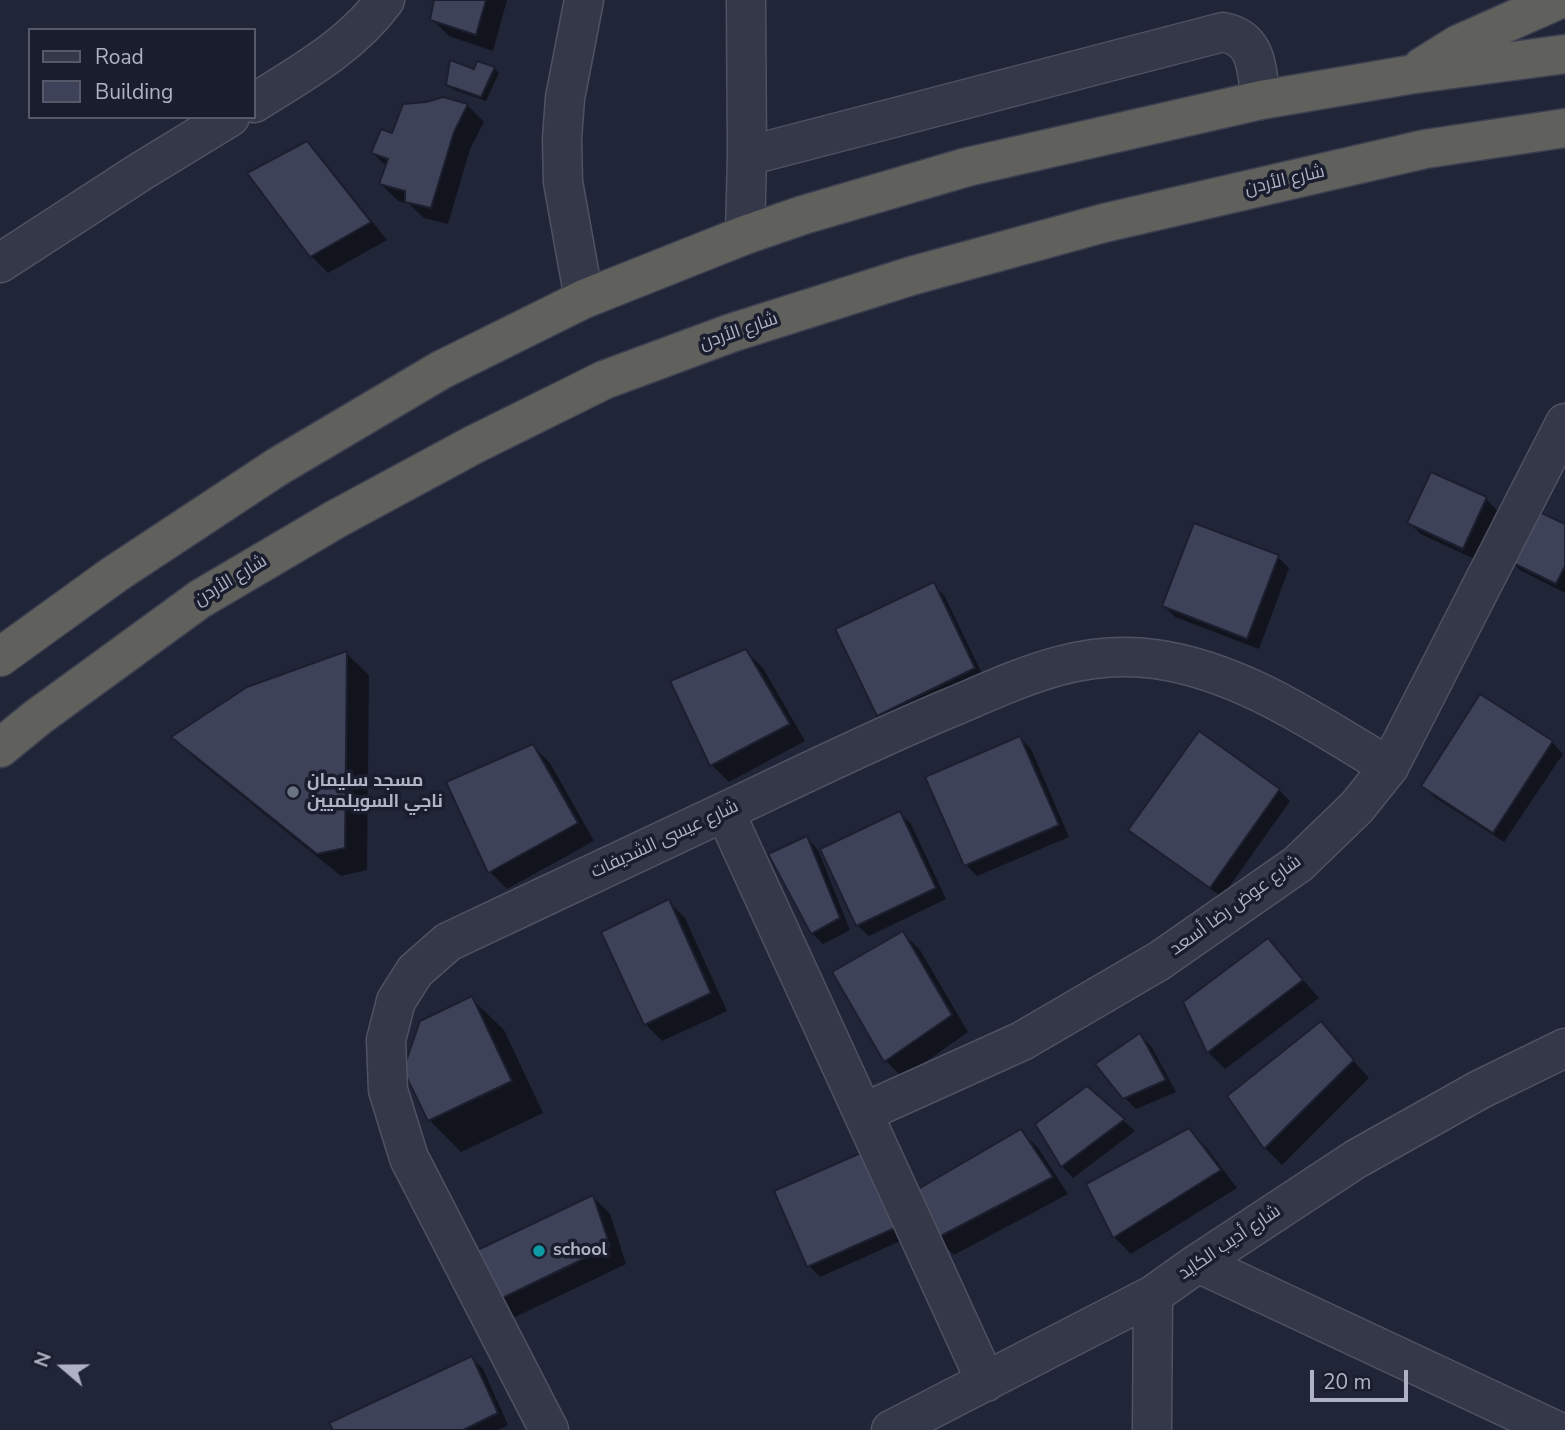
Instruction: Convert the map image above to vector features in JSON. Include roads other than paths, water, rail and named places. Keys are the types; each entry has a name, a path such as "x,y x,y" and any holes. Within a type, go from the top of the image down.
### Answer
{"highway":[{"path":"1408,75 1459,44 1558,0"},
{"path":"0,657 115,575 277,467 441,370 584,299 745,235 803,215 967,167 1261,100 1408,75 1565,54"},
{"name":"شارع الأردن","path":"0,748 38,717 200,599 336,519 473,445 604,380 731,333 911,276 1104,223 1425,149 1565,128"}],"street":[{"path":"256,102 346,43 386,0"},
{"path":"584,0 565,98 562,139 563,182 584,299"},
{"path":"745,235 746,0"},
{"path":"747,156 1223,32 1243,39 1250,48 1261,100"},
{"path":"0,263 227,119"},
{"name":"شارع عوض رضا أسعد","path":"865,1112 1022,1041 1159,961 1298,863 1357,807 1389,767 1565,423"},
{"name":"شارع عيسى الشديفات","path":"549,1430 409,1158 388,1090 386,1040 397,1001 415,971 448,942 902,727 1062,664 1110,657 1154,659 1191,666 1249,687 1299,713 1389,767"},
{"path":"725,812 865,1112 986,1382"},
{"name":"شارع أديب الكايد","path":"891,1430 1153,1295 1356,1159 1479,1090 1565,1048"},
{"path":"1198,1263 1555,1430"},
{"path":"1152,1430 1153,1295"}],"place":[{"name":"مسجد سليمان ناجي السويلميين","path":"293,792"},
{"name":"school","path":"539,1251"}]}
